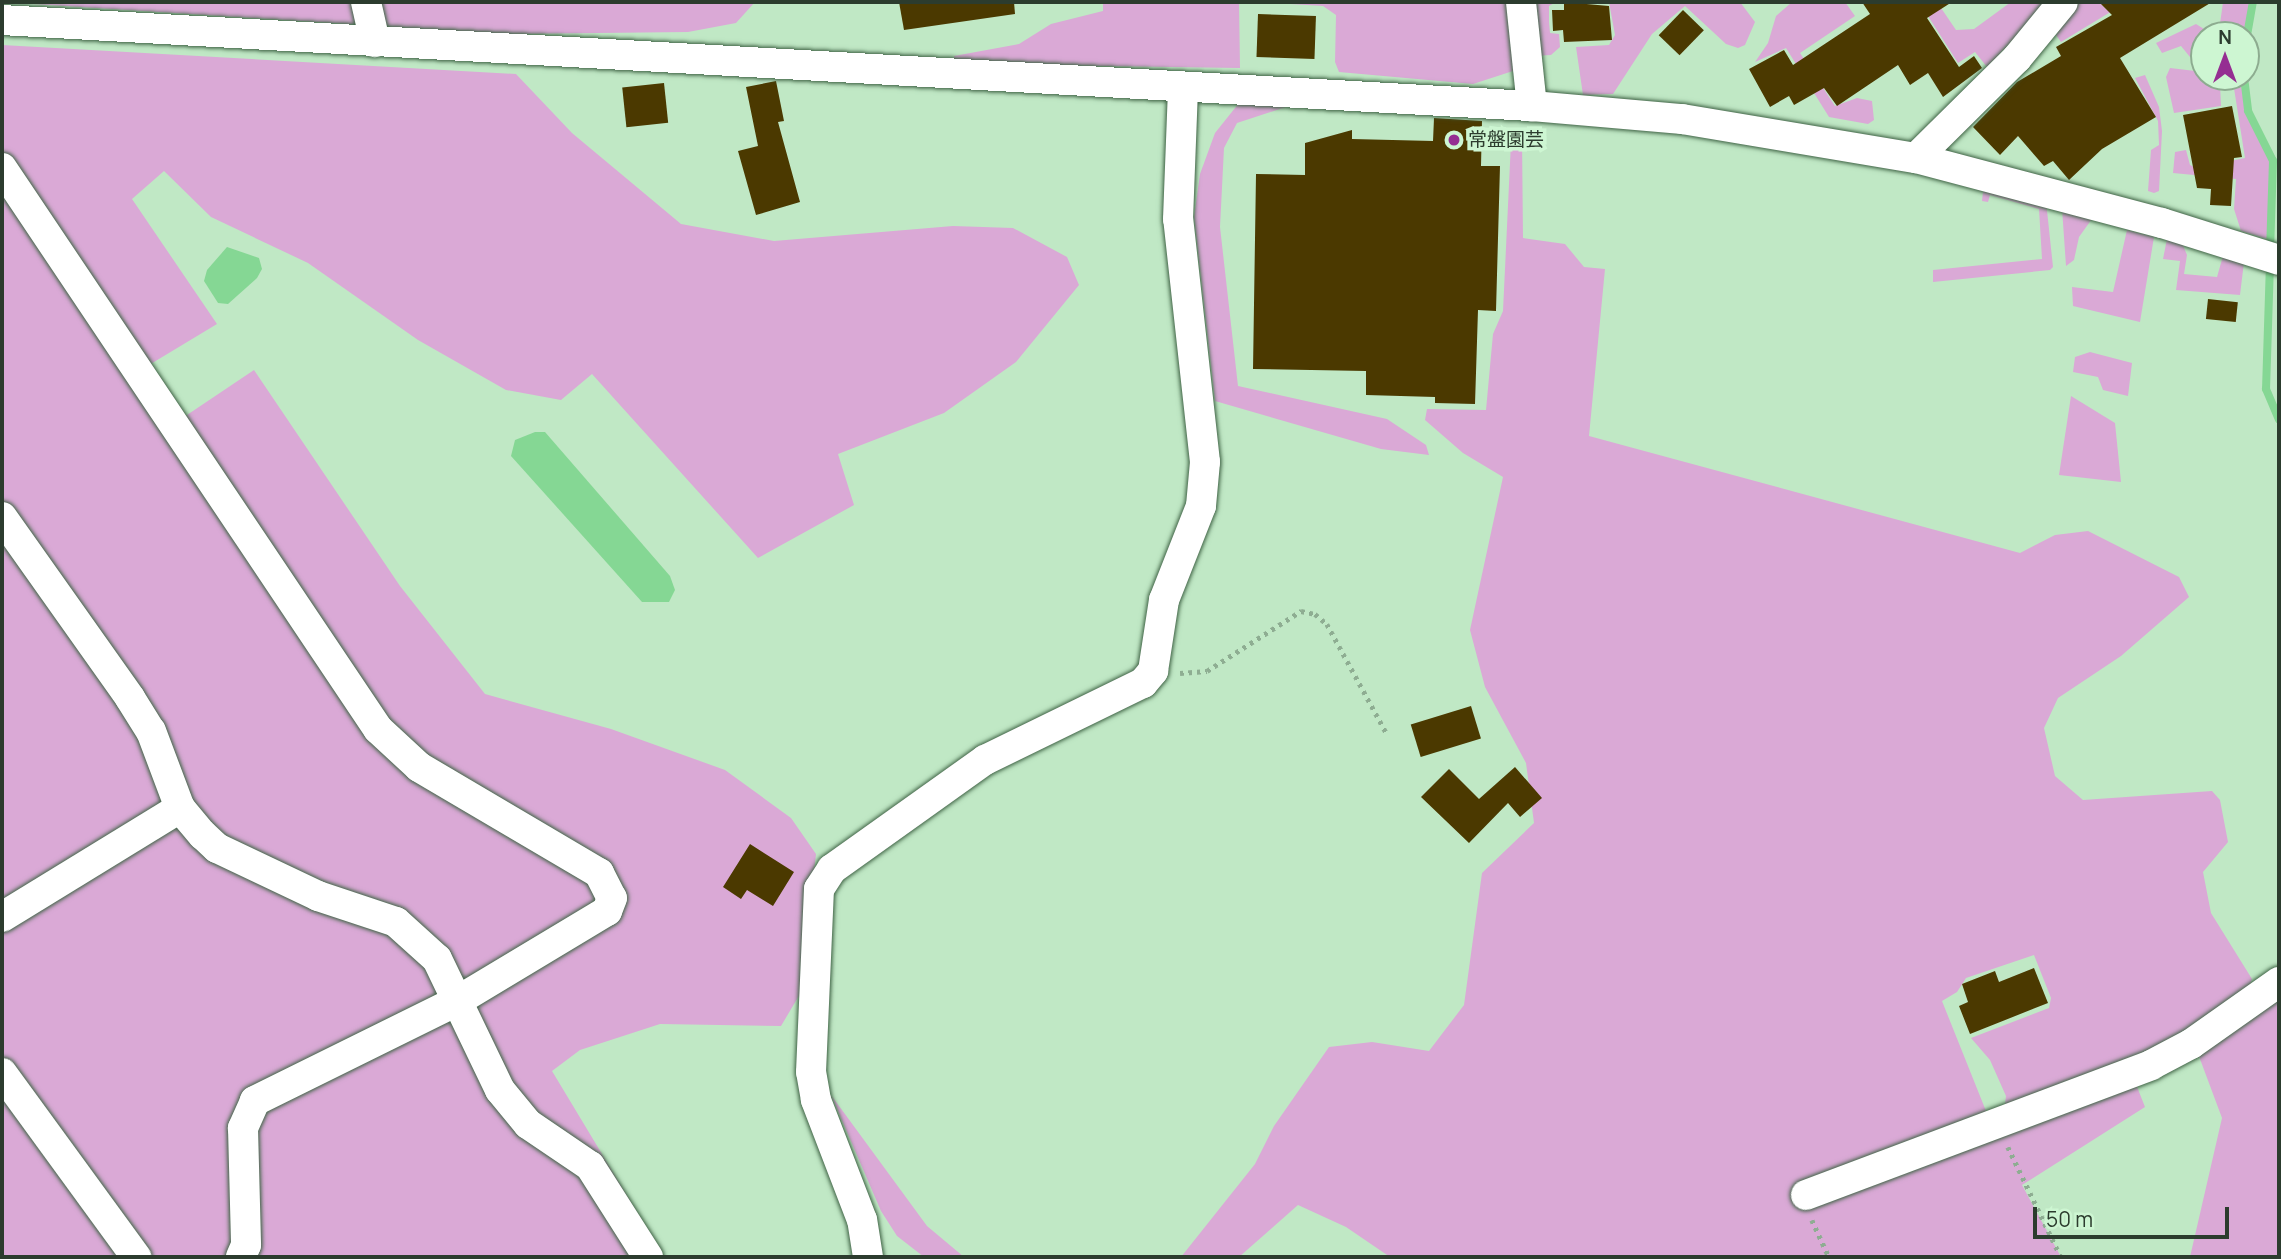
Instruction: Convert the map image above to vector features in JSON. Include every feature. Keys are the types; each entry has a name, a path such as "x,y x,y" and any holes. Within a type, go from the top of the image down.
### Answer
{"street":[{"path":"366,2 375,42"},
{"path":"1521,2 1532,106"},
{"path":"1916,158 2017,58 2063,2"},
{"path":"2,20 1532,106 1696,121 1916,158 2162,223 2279,260"},
{"path":"868,1257 862,1220 816,1100 811,1072 820,889 832,869 985,760 1143,683 1156,665 1164,600 1201,506 1205,462 1178,219 1183,88"},
{"path":"2,168 378,729 419,767 599,873 612,898 607,911 459,1000 255,1101 243,1128 246,1245 242,1257"},
{"path":"2,517 71,610 151,731 180,808 217,848 318,896 396,922 437,959 500,1090 527,1124 590,1166 648,1257"},
{"path":"2,917 180,808"},
{"path":"1806,1195 2151,1065 2191,1044 2279,982"},
{"path":"2,1073 136,1257"}],"path":[{"path":"1156,665 1183,674 1207,671 1301,611 1315,614 1327,624 1387,734"},
{"path":"1998,1123 2062,1257"},
{"path":"1806,1195 1807,1209 1829,1257"}],"shaded area":[{"path":"2,2 755,2 736,23 688,32 504,34"},
{"path":"1103,2 1239,2 1240,68 955,64 954,56 1019,44 1051,24 1103,11"},
{"path":"1259,2 1514,2 1519,53 1513,71 1473,84 1339,72 1335,62 1336,15 1323,6"},
{"path":"1527,2 1556,2 1549,6 1549,22 1550,33 1559,34 1560,47 1551,55 1533,56"},
{"path":"1609,2 1740,2 1755,22 1745,45 1738,48 1726,44 1685,6 1652,34 1613,94 1583,95 1576,47 1609,45 1615,35"},
{"path":"1792,2 1845,2 1855,16 1800,53 1835,106 1857,98 1872,101 1874,120 1868,124 1829,117 1786,48 1755,62 1768,43 1776,16"},
{"path":"1919,2 1937,2 1956,30 1974,29 2011,2 2048,2 1987,67 1975,52 1958,63"},
{"path":"2078,2 2099,2 2107,10 2117,2 2139,2 2122,5 2061,42 2056,35"},
{"path":"2223,2 2251,2 2246,21 2220,21"},
{"path":"2190,27 2190,57 2181,46 2162,53 2156,43"},
{"path":"2,45 516,74 572,133 681,224 774,241 953,226 1013,228 1067,257 1079,285 1016,362 944,413 838,454 854,505 758,558 592,374 561,400 506,390 418,340 308,263 211,217 164,171 132,199 217,324 149,365 184,417 254,370 400,586 485,694 611,729 725,770 791,818 816,854 800,994 781,1026 660,1024 580,1050 552,1071 664,1257 2,1257"},
{"path":"2170,68 2190,70 2190,91 2220,91 2221,106 2174,113 2166,77"},
{"path":"2145,75 2159,107 2162,131 2159,191 2154,193 2148,191 2151,150 2159,145 2158,121 2135,78"},
{"path":"2234,91 2242,91 2245,111 2270,162 2267,239 2241,231 2234,209 2236,179 2173,173 2175,152 2186,150 2190,165 2196,168 2245,158"},
{"path":"1239,103 1289,106 1237,123 1224,148 1220,227 1238,386 1387,419 1426,445 1429,455 1381,449 1215,401 1194,217 1200,174 1215,133"},
{"path":"1522,137 1523,238 1565,244 1584,267 1605,269 1589,436 2020,553 2055,535 2088,531 2179,577 2189,597 2121,656 2058,698 2044,728 2055,776 2083,800 2212,791 2220,800 2228,842 2203,872 2211,913 2252,979 2249,989 2130,1069 2145,1107 2022,1185 2061,1257 1390,1257 1346,1227 1298,1205 1239,1257 1181,1257 1255,1164 1274,1126 1329,1047 1372,1042 1429,1051 1464,1005 1482,873 1534,823 1526,763 1485,687 1470,630 1503,477 1463,453 1425,420 1427,409 1486,410 1493,334 1503,311 1511,142","holes":["2034,955 2051,998 2049,1008 1971,1038 1990,1060 2006,1096 2004,1113 1990,1121 1942,1001 1957,992 1966,978"]},
{"path":"1984,183 2046,201 2053,267 2050,270 1933,282 1933,270 2042,259 2039,209 1990,195 1988,202 1982,201"},
{"path":"2062,208 2094,216 2079,237 2074,260 2066,266"},
{"path":"2127,230 2154,237 2140,322 2073,306 2072,287 2113,292"},
{"path":"2167,239 2182,243 2187,255 2184,274 2217,277 2223,256 2244,262 2240,295 2176,290 2180,261 2163,259"},
{"path":"227,247 259,258 262,269 257,278 228,304 218,303 204,281 207,270"},
{"path":"2090,352 2132,363 2128,396 2103,390 2098,377 2073,372 2075,357"},
{"path":"2071,396 2115,423 2121,482 2059,475"},
{"path":"535,432 545,432 670,576 675,590 669,602 642,602 511,456 515,440"},
{"path":"2279,994 2279,1257 2190,1257 2222,1118 2197,1051"},
{"path":"831,1095 927,1226 964,1257 924,1257 897,1236 881,1211"}],"building":[{"path":"899,2 1014,2 1015,14 904,30"},
{"path":"1564,2 1609,6 1612,40 1564,42 1563,30 1553,31 1552,10 1564,10"},
{"path":"1862,2 1952,2 1927,18 1959,67 1974,56 1982,68 1943,97 1928,73 1910,85 1898,65 1837,106 1824,88 1794,105 1789,96 1770,107 1749,69 1784,50 1793,65 1870,14"},
{"path":"2099,2 2212,2 2120,58 2156,117 2102,149 2069,180 2053,161 2044,166 2018,136 2000,155 1973,127 2017,82 2061,56 2056,47 2112,15"},
{"path":"1683,10 1704,30 1680,55 1659,35"},
{"path":"1258,14 1316,16 1314,59 1256,57"},
{"path":"776,81 784,121 778,122 800,202 756,215 738,151 758,146 746,87"},
{"path":"664,83 668,123 626,127 622,87"},
{"path":"2232,106 2242,157 2234,158 2231,206 2210,205 2211,189 2197,188 2183,115"},
{"path":"1434,118 1482,121 1481,166 1500,166 1496,311 1478,310 1475,404 1435,403 1435,397 1366,395 1366,371 1253,369 1256,174 1305,175 1305,143 1352,130 1352,139 1433,141"},
{"path":"2208,299 2238,302 2236,322 2206,319"},
{"path":"1471,706 1481,739 1421,757 1411,724"},
{"path":"1515,767 1542,798 1520,817 1508,803 1469,843 1421,797 1449,769 1479,799"},
{"path":"750,844 794,872 773,906 747,890 741,899 723,887"},
{"path":"2034,968 2048,1003 1970,1034 1959,1006 1968,1002 1962,984 1995,971 1999,982"}],"waterway":[{"path":"2250,21 2253,2"},
{"path":"2246,91 2248,111 2273,161 2270,250"},
{"path":"2270,263 2266,389 2279,419"}],"place":[{"name":"常盤園芸","path":"1454,140"}]}
